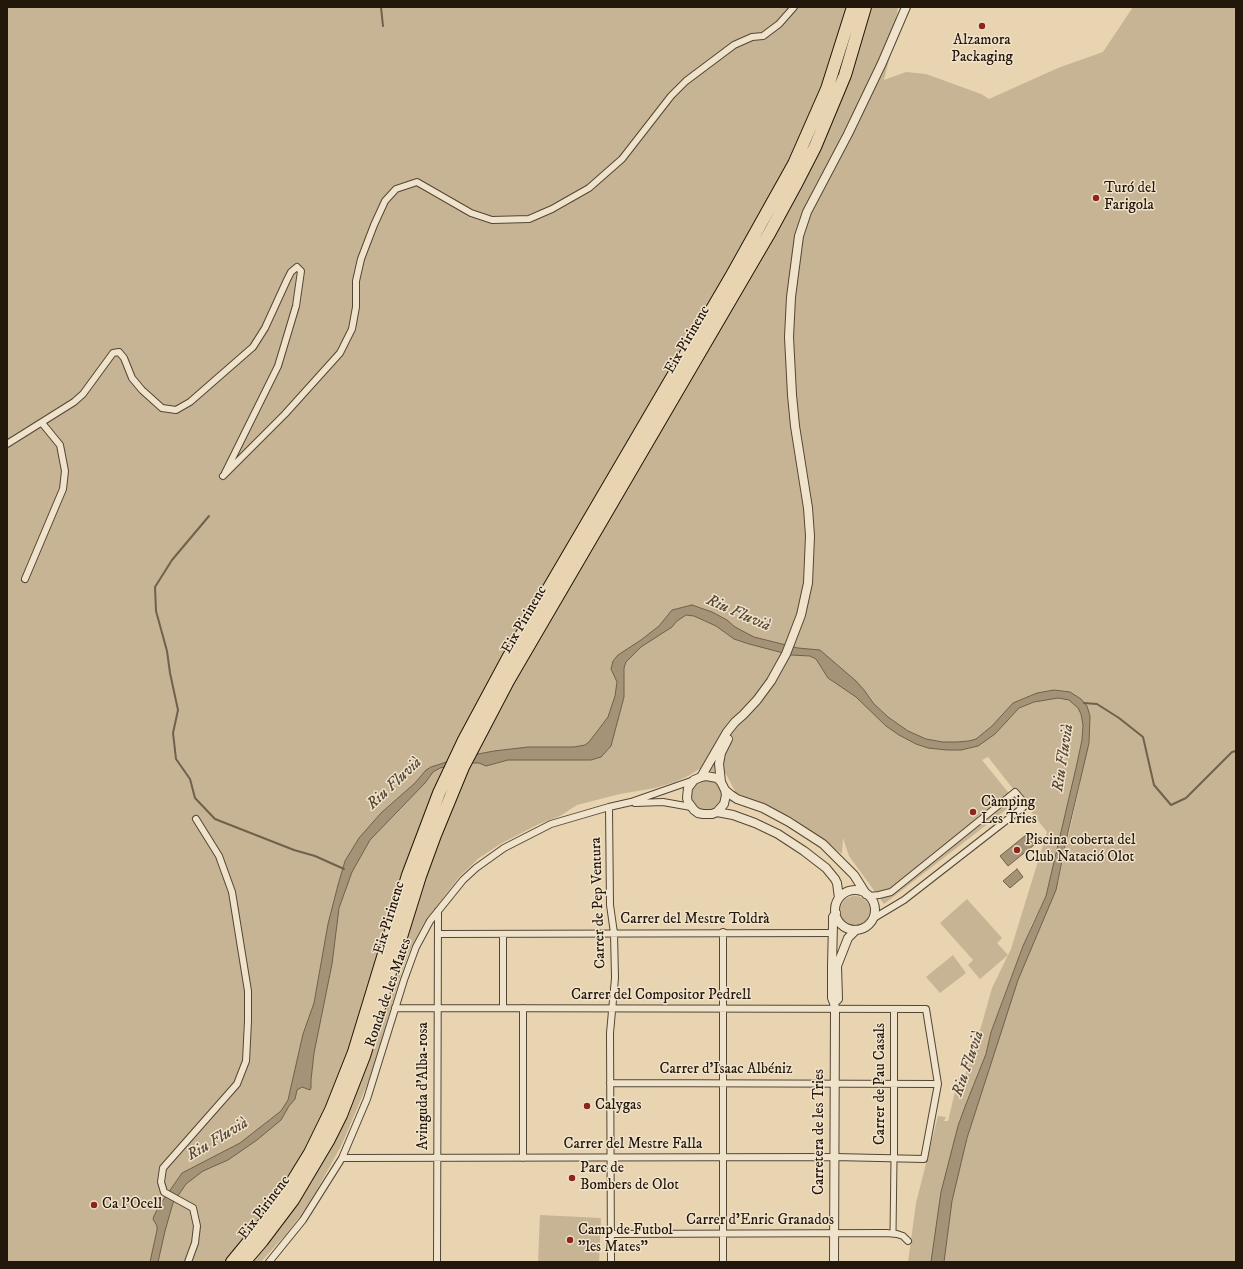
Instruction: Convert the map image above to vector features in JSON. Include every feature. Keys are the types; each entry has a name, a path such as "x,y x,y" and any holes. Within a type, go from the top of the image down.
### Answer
{"highway":[{"name":"Eix Pirinenc","path":"232,1262 266,1222 280,1202 310,1153 331,1110 354,1052 408,875 433,808 454,760 512,651 736,268 794,164 827,90 853,7"},
{"name":"Eix Pirinenc","path":"244,1262 293,1200 328,1141 341,1115 364,1056 420,876 463,767 512,674 770,232 816,147 845,75 865,7"}],"street":[{"path":"7,444 74,402 83,394 113,353 119,352 124,358 132,378 142,390 162,408 176,410 190,402 253,347 265,328 286,280 297,266 301,271 296,306 278,366 223,476 285,414 340,353 352,329 356,307 356,281 361,260 385,201 396,189 417,182 471,213 492,220 529,219 552,209 589,188 622,158 670,96 686,81 734,45 752,37 763,36 779,24 794,7"},
{"path":"839,898 835,879 826,868 804,851 778,834 734,815 717,812 708,815 694,810 690,807 687,793 690,784 697,778 727,732 761,694 780,667 801,615 808,583 810,529 793,411 789,337 791,297 799,236 807,212 852,127 906,7"},
{"path":"25,579 63,489 66,471 60,445 42,423"},
{"path":"717,812 724,804 725,800 725,790 721,782 719,764 728,739 738,726 743,715"},
{"path":"697,778 712,776 721,782"},
{"name":"Ronda de les Mates","path":"269,1262 303,1220 342,1158 366,1099 416,947 430,921 463,880 476,868 504,848 551,824 631,802 697,778"},
{"path":"725,790 737,798 763,808 790,822 823,844 854,875 868,895 874,904 874,918"},
{"path":"1015,792 1026,805 904,900 874,918 868,925 856,930 848,929 841,924 836,917 836,905 839,898 847,892 852,891 862,891 868,895 879,895 891,892 1015,792"},
{"name":"Ronda de les Mates","path":"631,802 663,802 690,807"},
{"name":"Carrer de Pep Ventura","path":"609,807 610,905 614,933 614,978 610,1033 611,1262"},
{"path":"188,1262 195,1243 198,1226 193,1208 164,1192 161,1182 164,1168 237,1084 246,1061 248,991 232,892 219,856 196,819"},
{"name":"Avinguda d'Alba-rosa","path":"437,1262 436,1158 438,910"},
{"name":"Carretera de les Tries","path":"834,1262 834,1006 832,998 832,933 833,917 836,913"},
{"name":"Carretera de les Tries","path":"834,1006 838,999 837,966 848,938 856,930"},
{"path":"723,932 723,1262"},
{"name":"Carrer del Mestre Toldrà","path":"438,934 723,932 832,933"},
{"path":"503,934 503,1008"},
{"name":"Carrer del Compositor Pedrell","path":"395,1008 723,1009 834,1006 926,1009 938,1084"},
{"path":"523,1008 523,1158"},
{"name":"Carrer de Pau Casals","path":"894,1009 894,1159"},
{"name":"Carrer d'Isaac Albéniz","path":"610,1083 938,1084"},
{"name":"Carrer del Mestre Falla","path":"342,1158 834,1157 924,1159 938,1084"},
{"path":"893,1233 894,1159"},
{"name":"Carrer d'Enric Granados","path":"611,1234 893,1233 903,1236 908,1241"}],"shaded area":[{"path":"7,7 898,7 884,80 906,72 926,74 981,94 989,99 1058,68 1103,52 1133,7 1236,7 1236,1262 908,1262 916,1203 938,1116 946,1117 944,1121 948,1121 958,1079 964,1080 974,1041 977,1041 992,988 1011,949 1047,832 988,757 982,760 1016,802 884,904 849,856 843,838 842,854 793,818 736,793 726,774 699,769 675,782 655,788 620,794 577,805 560,816 539,824 502,843 479,858 459,877 424,923 409,952 399,980 372,1073 342,1144 317,1190 301,1215 261,1262 7,1262","holes":["1073,703 1087,706 1080,784 1058,882 989,1041 991,1031 1032,924 1046,896 1066,815 1082,740 1083,725 1081,714 1079,708"]},
{"path":"692,605 712,612 754,637 798,648 820,650 856,681 874,704 888,717 908,731 926,739 943,742 957,742 976,739 992,726 1013,703 1037,693 1054,690 1070,692 1081,699 1087,706 1090,716 1089,743 1056,890 1018,980 967,1138 952,1201 944,1262 931,1262 941,1192 958,1126 986,1054 991,1032 1023,946 1046,896 1082,740 1083,725 1081,714 1078,708 1069,700 1058,698 1034,702 1019,708 995,734 978,746 961,750 928,748 916,744 886,726 856,697 828,678 816,659 810,656 791,655 734,639 716,626 694,616 686,615 677,621 672,627 641,647 626,662 624,668 624,697 611,746 601,757 591,760 508,760 486,766 479,763 463,763 440,768 433,772 425,783 370,840 352,872 339,908 332,964 314,1053 310,1090 302,1087 297,1090 295,1099 281,1120 257,1140 228,1160 203,1171 186,1184 173,1203 158,1262 150,1262 157,1230 157,1226 153,1219 154,1216 159,1206 182,1173 240,1143 281,1111 288,1100 303,1034 314,1003 328,924 338,885 345,861 359,838 381,813 431,767 462,757 494,751 528,747 574,747 585,745 608,717 615,696 617,682 611,669 613,661 618,655 659,626 672,610"},
{"path":"706,780 717,784 721,795 717,806 706,810 695,806 691,795 695,784"},
{"name":"Piscina coberta del Club Natació Olot","path":"1026,835 1034,845 1008,866 1000,856"},
{"path":"1017,869 1023,877 1010,888 1003,881"},
{"path":"855,896 865,901 870,911 865,921 855,926 845,921 840,911 845,901"},
{"path":"967,899 1002,938 997,943 1008,955 980,979 968,965 973,960 940,923"},
{"path":"953,955 966,973 940,993 926,977"},
{"name":"Camp de Futbol \"les Mates\"","path":"540,1215 601,1218 599,1262 538,1262"}],"waterway":[{"path":"381,7 383,26"},
{"path":"209,516 172,560 155,587 156,611 167,651 178,710 173,733 176,759 190,779 195,798 215,819 294,850 315,856 344,869"},
{"path":"1084,703 1097,704 1119,718 1143,737 1154,785 1171,805 1186,798 1232,752 1236,751"}],"place":[{"name":"Alzamora Packaging","path":"982,26"},
{"name":"Turó del Farigola","path":"1096,198"},
{"name":"Càmping Les Tries","path":"973,812"},
{"name":"Piscina coberta del Club Natació Olot","path":"1017,850"},
{"name":"Calygas","path":"587,1106"},
{"name":"Parc de Bombers de Olot","path":"572,1178"},
{"name":"Ca l'Ocell","path":"94,1205"},
{"name":"Camp de Futbol \"les Mates\"","path":"570,1240"}],"water label":[{"name":"Riu Fluvià","path":"738,614"},
{"name":"Riu Fluvià","path":"1064,758"},
{"name":"Riu Fluvià","path":"395,784"},
{"name":"Riu Fluvià","path":"969,1064"},
{"name":"Riu Fluvià","path":"218,1140"}]}
